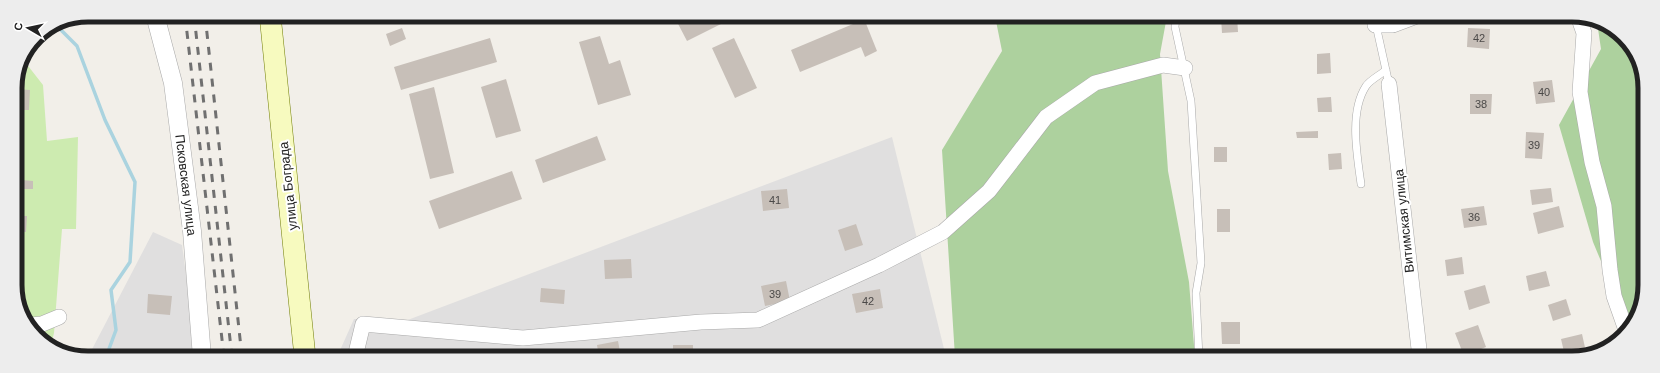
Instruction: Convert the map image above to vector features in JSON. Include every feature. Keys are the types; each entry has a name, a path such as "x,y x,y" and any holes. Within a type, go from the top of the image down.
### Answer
{"main road":[{"name":"улица Бограда","path":"271,22 304,351"}],"street":[{"name":"Псковская улица","path":"157,22 173,83 192,231 202,351"},
{"path":"1382,22 1393,25 1401,22"},
{"path":"1580,23 1584,33 1580,92 1592,162 1604,206 1614,296 1624,325"},
{"path":"357,351 364,324 523,338 701,322 758,320 879,265 943,232 989,191 1046,117 1095,83 1163,65 1185,68"},
{"name":"Витимская улица","path":"1388,77 1419,351"},
{"path":"35,325 42,324 59,317"}],"lane":[{"path":"1175,22 1191,101 1201,263 1196,293 1199,351"},
{"path":"1361,184 1355,137 1359,100 1367,85 1388,77 1374,22"}],"shaded area":[{"path":"892,137 945,351 340,351 354,319 405,321"},
{"path":"153,232 182,245 196,351 91,351"}],"green space":[{"path":"996,22 1166,22 1160,54 1168,171 1189,282 1194,351 955,351 942,150 1002,51"},
{"path":"1598,27 1619,41 1629,55 1637,75 1638,285 1635,306 1626,322 1593,242 1559,125 1601,49"},
{"path":"27,64 43,85 47,141 78,137 76,229 62,229 52,340 41,332 33,322 25,306 23,298 22,83"}],"building":[{"path":"677,22 725,22 687,41"},
{"path":"852,22 865,22 877,51 865,57 861,47 800,72 791,50 853,24"},
{"path":"1221,22 1237,22 1238,32 1222,33"},
{"path":"402,28 406,39 390,46 386,34"},
{"path":"1468,28 1490,29 1489,49 1467,47"},
{"path":"600,36 609,64 620,60 631,95 598,105 579,42"},
{"path":"490,38 497,62 401,90 394,67"},
{"path":"734,38 757,88 735,98 712,48"},
{"path":"1330,53 1331,73 1317,74 1317,54"},
{"path":"506,79 521,131 496,138 481,87"},
{"path":"1552,80 1555,102 1536,104 1533,82"},
{"path":"434,87 454,173 430,179 409,94"},
{"path":"22,89 30,90 29,110 22,110"},
{"path":"1470,94 1492,94 1491,114 1470,114"},
{"path":"1331,97 1332,112 1318,112 1317,98"},
{"path":"1318,131 1318,138 1297,138 1296,132"},
{"path":"1526,132 1544,133 1542,159 1525,158"},
{"path":"597,136 606,160 543,183 535,160"},
{"path":"1214,147 1227,147 1227,162 1214,162"},
{"path":"1341,153 1342,169 1329,170 1328,154"},
{"path":"512,171 522,199 439,229 429,201"},
{"path":"22,180 33,181 33,189 22,189"},
{"path":"1551,188 1553,202 1532,205 1530,190"},
{"path":"787,189 789,208 763,211 761,191"},
{"path":"1484,206 1487,225 1464,228 1461,209"},
{"path":"1559,206 1564,227 1538,234 1533,213"},
{"path":"1217,209 1230,209 1230,232 1217,232"},
{"path":"22,216 27,216 26,232 22,232"},
{"path":"856,224 863,245 845,251 838,230"},
{"path":"1462,257 1464,274 1447,276 1445,260"},
{"path":"631,259 632,278 605,279 604,260"},
{"path":"1546,271 1550,286 1529,291 1526,276"},
{"path":"786,281 790,301 765,306 761,286"},
{"path":"1485,285 1490,303 1469,310 1464,291"},
{"path":"541,288 565,290 564,304 540,302"},
{"path":"880,289 883,308 856,313 852,294"},
{"path":"22,290 24,290 24,300 23,298"},
{"path":"148,294 172,296 170,315 147,313"},
{"path":"1566,299 1571,315 1553,321 1548,305"},
{"path":"1221,322 1240,322 1240,344 1222,344"},
{"path":"1478,325 1486,347 1476,351 1462,351 1455,333"},
{"path":"1582,334 1586,350 1564,351 1561,339"},
{"path":"618,341 620,351 598,351 597,345"},
{"path":"673,345 693,345 693,351 673,351"}],"waterway":[{"path":"60,29 77,46 105,120 135,182 130,262 111,290 116,330 108,351"}],"railway":[{"path":"186,22 223,351"},
{"path":"195,22 231,351"},
{"path":"206,22 241,351"}]}
